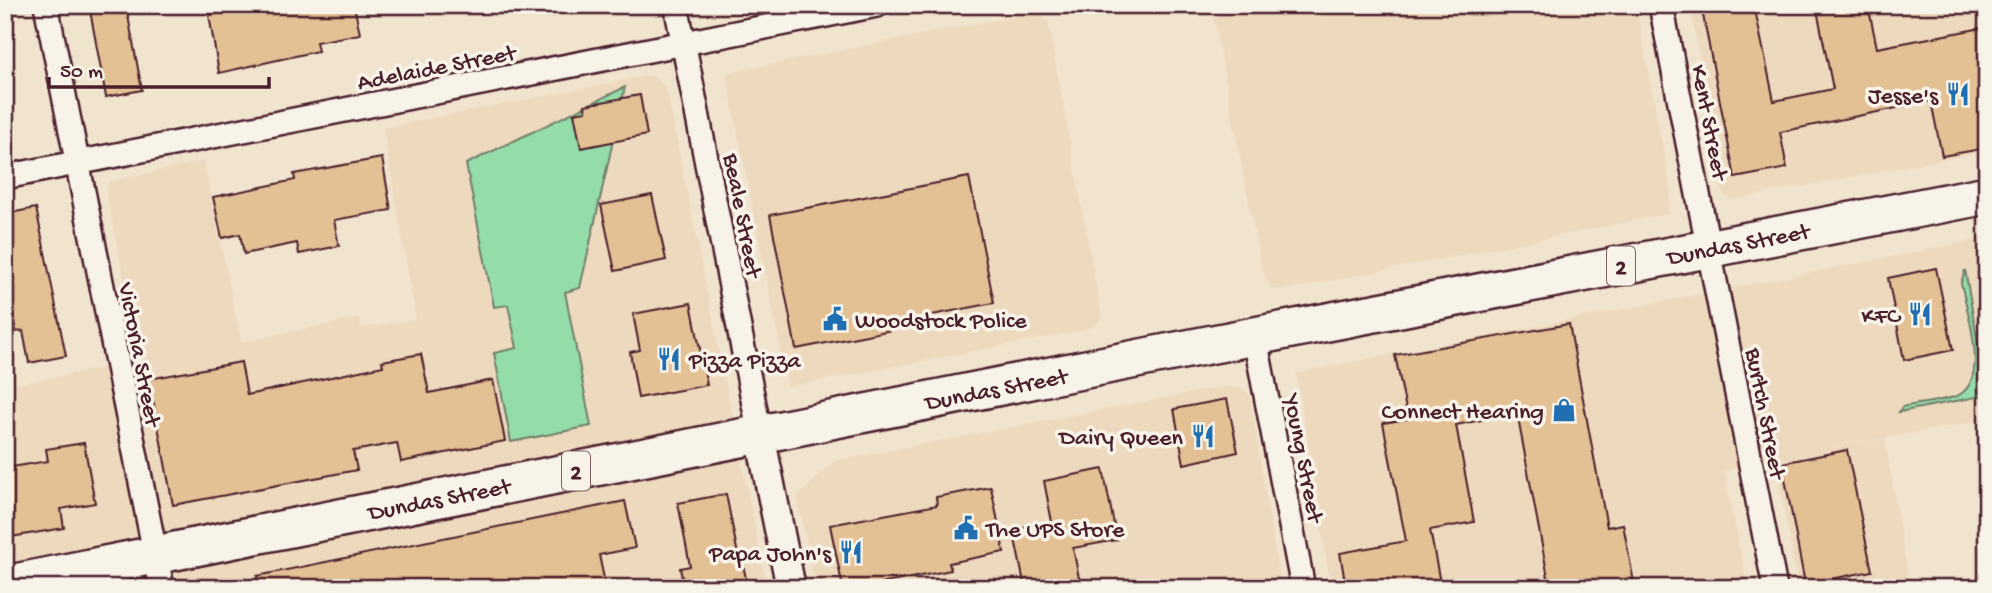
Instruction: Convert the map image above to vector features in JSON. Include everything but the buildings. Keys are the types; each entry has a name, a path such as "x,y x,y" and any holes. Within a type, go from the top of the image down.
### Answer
{"main road":[{"name":"Dundas Street","path":"5,585 158,571 760,435 1987,195"}],"street":[{"name":"Victoria Street","path":"46,5 158,571"},
{"name":"Beale Street","path":"676,5 760,435"},
{"name":"Adelaide Street","path":"5,177 877,5"},
{"name":"Kent Street","path":"1661,5 1709,248"},
{"name":"Burtch Street","path":"1709,248 1775,588"},
{"name":"Young Street","path":"1255,338 1303,588"},
{"path":"760,435 791,588"}],"shaded area":[{"path":"1211,5 1636,5 1671,191 1668,214 1290,289 1271,289 1261,267"},
{"path":"1690,5 1987,5 1987,151 1731,200 1724,195 1721,187"},
{"path":"1039,13 1048,21 1102,318 1092,327 1080,331 788,387 726,73"},
{"path":"653,76 666,87 767,588 5,588 5,386 142,361 106,193 108,182 204,161 241,342 359,318 362,328 416,319 383,128"},
{"path":"1987,238 1987,420 1823,449 1885,439 1910,588 1799,588 1774,459 1724,471 1748,588 1331,588 1296,373"},
{"path":"1227,386 1245,390 1250,397 1281,588 816,588 797,497 834,461"}],"green space":[{"path":"625,87 580,288 565,292 591,426 511,442 494,353 517,348 508,305 494,307 466,164"},
{"path":"1965,270 1987,395 1899,412 1902,407 1957,396 1967,388 1973,376 1974,344 1961,283"}],"place":[{"name":"Jesse's","path":"1958,94"},
{"name":"KFC","path":"1920,314"},
{"name":"Woodstock Police","path":"835,319"},
{"name":"Pizza Pizza","path":"669,359"},
{"name":"Connect Hearing","path":"1564,410"},
{"name":"Dairy Queen","path":"1203,436"},
{"name":"The UPS Store","path":"966,528"},
{"name":"Papa John's","path":"851,552"}]}
